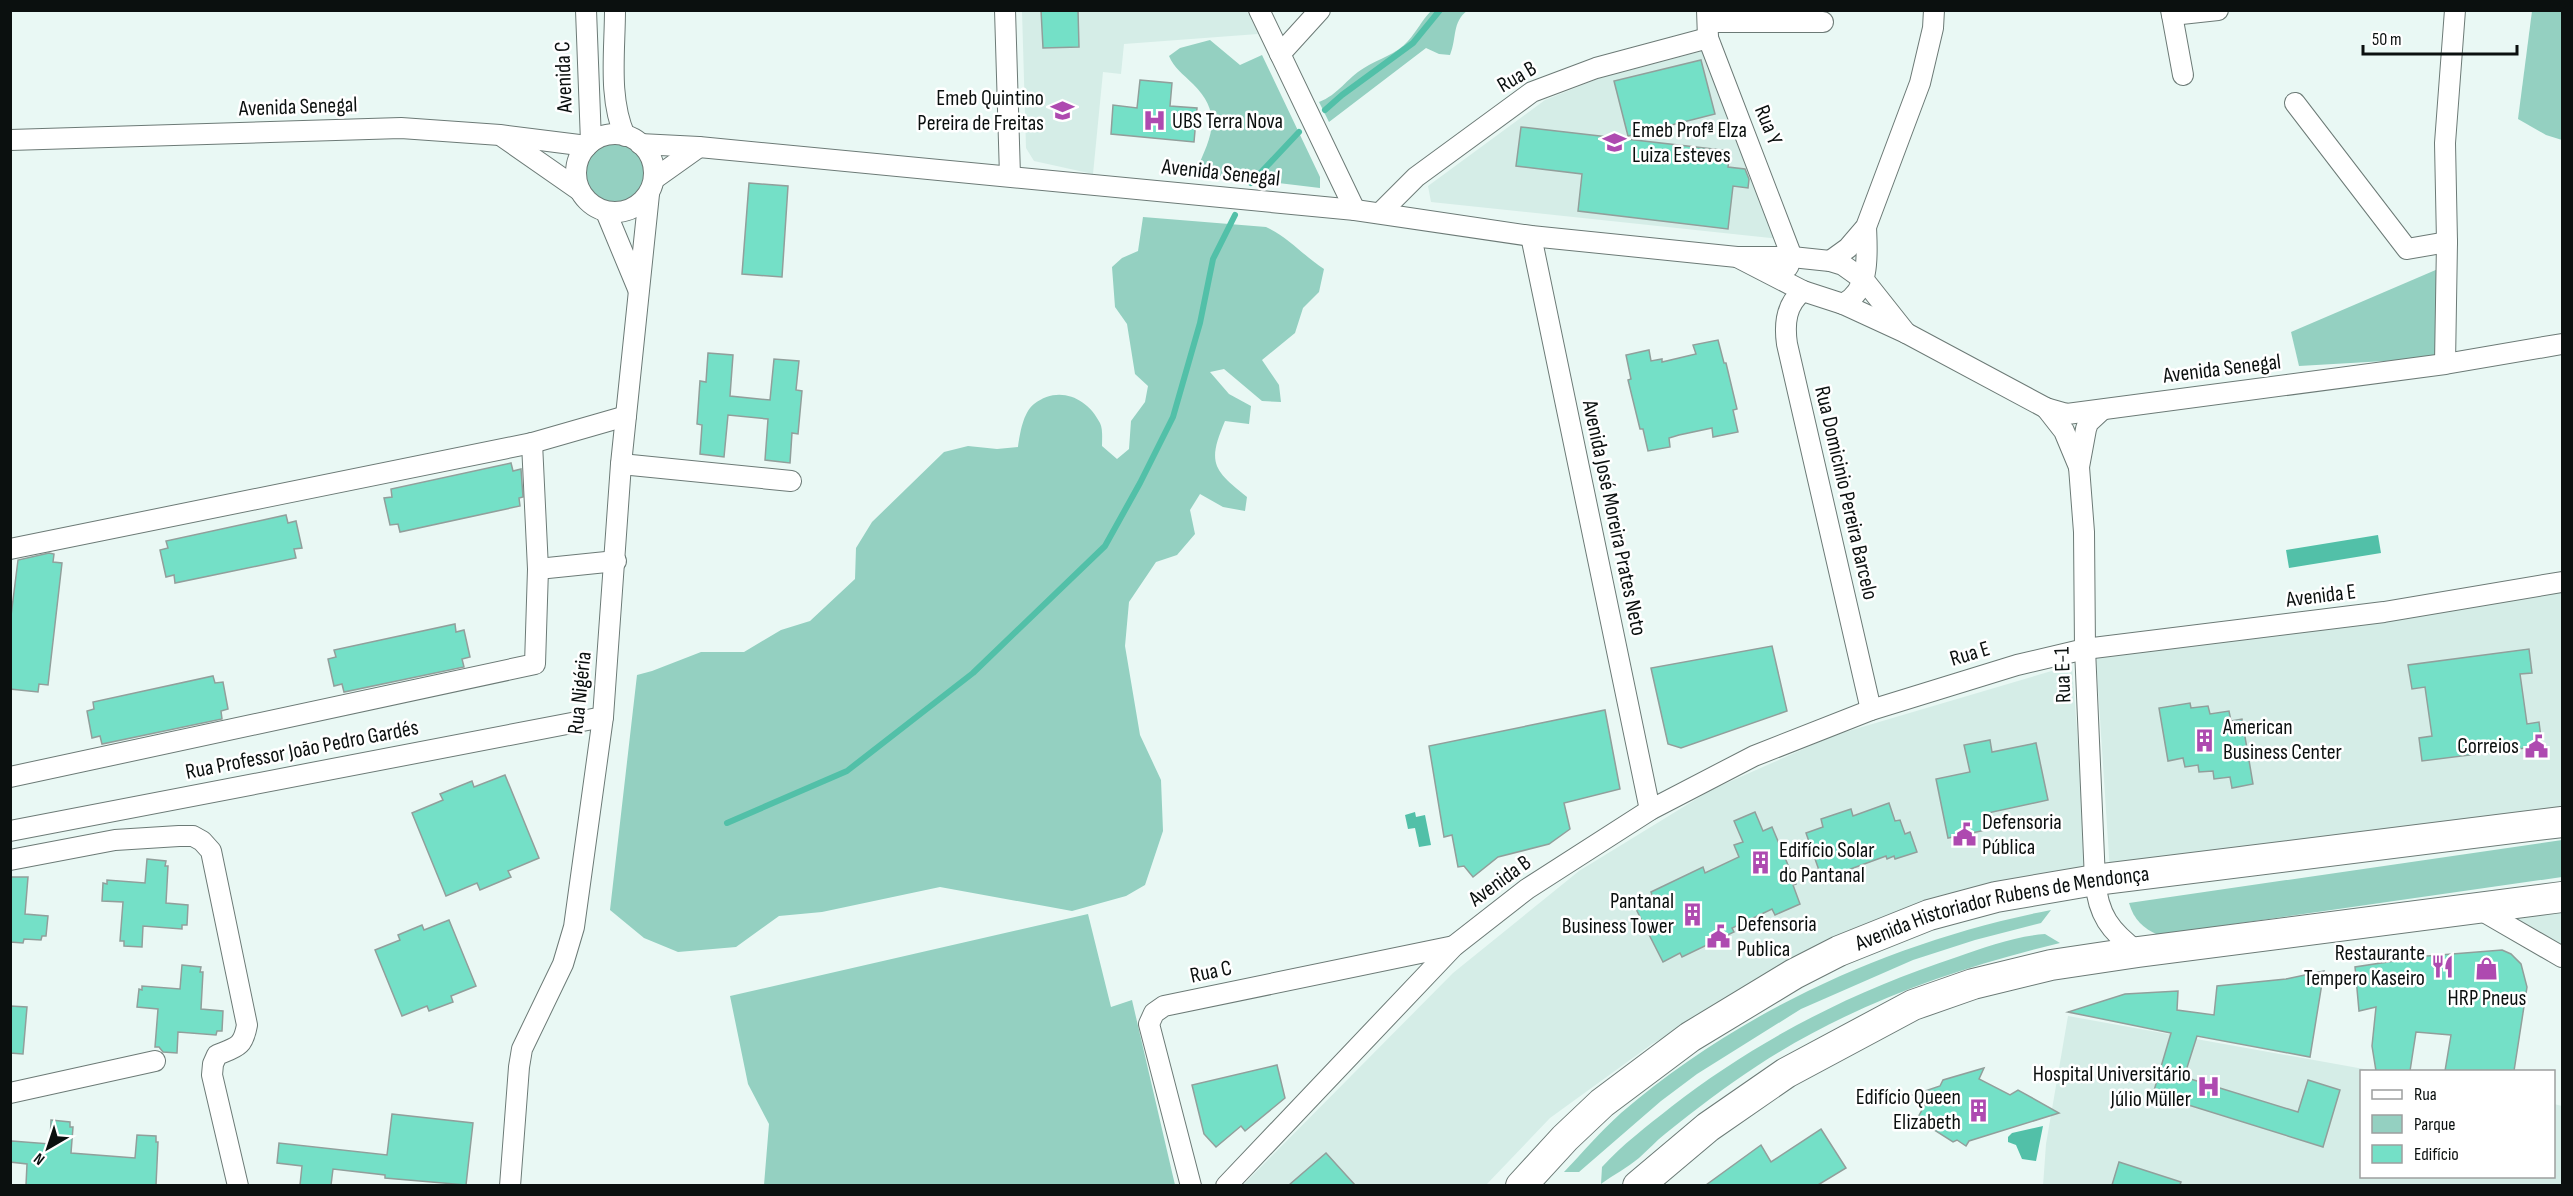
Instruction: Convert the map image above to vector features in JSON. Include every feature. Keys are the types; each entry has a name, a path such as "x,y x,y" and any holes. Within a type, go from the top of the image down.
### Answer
{"main road":[{"name":"Avenida Historiador Rubens de Mendonça","path":"1521,1185 1602,1103 1690,1037 1794,974 1870,937 1929,915 1996,897 2095,880 2562,822"},
{"path":"1638,1185 1708,1127 1786,1073 1913,1005 1973,984 2051,965 2138,952 2562,897"}],"street":[{"name":"Avenida C","path":"586,10 589,144"},
{"path":"615,10 615,97 619,122 633,140"},
{"path":"1005,10 1010,176"},
{"path":"1259,10 1355,210"},
{"path":"1280,54 1320,10"},
{"path":"1843,304 1855,295 1864,280 1866,227 1920,83 1933,28 1934,10"},
{"path":"2183,75 2172,13 2218,10"},
{"path":"2445,364 2447,242 2445,142 2455,10"},
{"name":"Rua B","path":"1380,213 1416,177 1532,92 1708,23 1823,22"},
{"name":"Rua Y","path":"1708,23 1792,256"},
{"path":"2295,103 2407,249 2447,242"},
{"name":"Avenida Senegal","path":"10,140 401,128 589,144"},
{"path":"579,190 576,175 578,159 589,144 612,134 633,140"},
{"path":"500,135 579,190 590,204 606,212 622,212 638,206 652,187 699,147"},
{"name":"Avenida Senegal","path":"633,140 1355,210 1531,236 1737,257 1792,256 1830,261 1843,265 1864,280 1906,333"},
{"name":"Rua Nigéria","path":"510,1185 522,1049 570,945 603,717 616,561 621,464 654,166 649,154 633,140"},
{"path":"606,212 640,292"},
{"path":"1830,261 1848,248 1866,227"},
{"name":"Avenida José Moreira Prates Neto","path":"1531,236 1650,810"},
{"path":"1782,279 1792,256"},
{"name":"Avenida Senegal","path":"1737,257 1803,291 1843,304 1906,333 2046,408 2072,414 2445,364 2562,344"},
{"name":"Rua Domicinio Pereira Barcelo","path":"1803,291 1790,304 1786,332 1871,710"},
{"name":"Rua E-1","path":"2046,408 2064,431 2079,467"},
{"name":"Rua E-1","path":"2102,410 2086,429 2079,467 2084,532 2085,649 2096,898 2109,927 2138,952"},
{"path":"10,549 532,443 626,416"},
{"path":"10,777 535,663 538,569 532,443"},
{"path":"621,464 791,481"},
{"path":"538,569 616,561"},
{"name":"Avenida E","path":"2085,649 2384,612 2562,582"},
{"name":"Rua E","path":"1871,710 2018,665 2085,649"},
{"name":"Avenida B","path":"1226,1185 1454,946 1527,889 1650,810 1754,756 1871,710"},
{"name":"Rua Professor João Pedro Gardés","path":"10,831 603,717"},
{"path":"10,860 115,840 179,836 193,836 202,841 211,851 247,1024 240,1045 217,1055 213,1064 213,1075 238,1185"},
{"path":"2479,909 2562,957"},
{"name":"Rua C","path":"1191,1185 1149,1024 1154,1013 1164,1006 1454,946"},
{"path":"10,1093 155,1061"}],"shaded area":[{"name":"Emeb Quintino Pereira de Freitas","path":"1022,11 1247,11 1258,34 1124,44 1121,74 1103,72 1093,174 1034,161 1026,148"},
{"name":"Emeb Profª Elza Luiza Esteves","path":"1706,50 1780,239 1431,202 1428,186 1545,100 1600,78"},
{"path":"2378,535 2381,553 2289,568 2286,550"},
{"path":"2562,592 2562,808 2110,872 2096,657"},
{"path":"2072,665 2088,875 1839,944 1652,1044 1550,1118 1486,1185 1242,1186 1453,973 1579,871 1711,790 1835,735"},
{"path":"1415,812 1416,817 1425,815 1431,845 1419,847 1415,828 1408,829 1405,815"},
{"path":"2562,909 2562,946 2512,916"},
{"name":"Hospital Universitário Júlio Müller","path":"2068,1016 2369,1070 2360,1070 2360,1178 2555,1178 2555,1104 2562,1106 2562,1185 2043,1186 2046,1144"},
{"path":"2043,1126 2036,1161 2022,1159 2016,1145 2008,1142 2008,1137 2012,1133"}],"green space":[{"path":"1431,11 1467,11 1457,25 1450,55 1439,54 1426,48 1329,122 1319,102 1332,95 1364,68 1404,46"},
{"path":"2532,11 2562,11 2562,140 2546,135 2518,119"},
{"path":"1210,40 1240,65 1262,55 1320,177 1320,188 1195,173 1210,137 1212,127 1209,106 1203,95 1176,67 1169,56 1180,48"},
{"path":"609,144 621,144 636,152 644,167 644,179 636,194 621,202 609,202 594,194 586,179 586,167 594,152"},
{"path":"1143,217 1266,227 1282,236 1324,269 1319,292 1303,308 1295,333 1262,360 1279,385 1281,402 1262,401 1224,369 1210,372 1229,394 1251,406 1249,424 1225,421 1219,435 1215,456 1220,472 1247,497 1245,511 1223,507 1200,494 1190,510 1195,534 1177,555 1156,562 1129,602 1125,646 1140,735 1161,780 1163,831 1145,885 1126,896 1072,911 940,887 822,912 779,916 736,947 678,952 644,938 610,910 637,675 701,652 744,652 781,630 810,621 855,579 856,548 872,522 944,452 968,446 997,449 1018,447 1027,413 1043,398 1062,395 1080,401 1088,406 1100,423 1102,446 1117,459 1129,449 1131,421 1145,402 1148,386 1135,374 1127,324 1115,307 1112,267 1122,258 1138,251"},
{"path":"2438,269 2437,358 2299,366 2291,332"},
{"path":"2562,840 2562,877 2158,935 2140,923 2129,903"},
{"path":"2051,910 2041,923 1975,940 1913,960 1801,1009 1697,1074 1661,1101 1579,1172 1564,1172 1621,1113 1668,1076 1717,1042 1769,1011 1879,960 1993,923"},
{"path":"1088,914 1111,1007 1132,1000 1175,1185 764,1185 769,1124 748,1084 730,996"},
{"path":"2045,934 2060,943 2020,953 1903,991 1792,1044 1722,1090 1634,1162 1601,1184 1602,1167 1635,1136 1704,1083 1772,1039 1843,1002 1918,970 2001,942"}],"building":[{"path":"1041,10 1078,10 1079,47 1043,48"},
{"path":"1701,60 1715,114 1628,136 1614,81"},
{"name":"UBS Terra Nova","path":"1140,80 1172,83 1170,106 1197,108 1194,142 1111,134 1113,105 1137,108"},
{"path":"1521,127 1730,151 1728,167 1745,169 1749,179 1748,188 1733,186 1728,229 1578,211 1582,174 1516,166"},
{"path":"749,183 788,186 782,277 742,274"},
{"path":"1718,340 1737,409 1733,410 1738,432 1713,437 1712,428 1669,438 1670,447 1648,451 1628,380 1631,379 1626,355 1649,350 1651,361 1662,359 1662,362 1696,354 1693,345"},
{"path":"708,353 733,355 730,396 770,400 774,359 799,361 796,390 802,391 798,434 792,433 790,463 765,460 768,419 728,415 724,457 700,454 702,425 697,424 700,381 706,382"},
{"path":"511,463 513,471 521,469 523,497 519,498 520,506 400,532 398,524 390,525 384,498 392,497 391,489"},
{"path":"286,515 288,523 296,521 302,548 294,549 296,558 175,583 174,575 166,577 160,550 168,548 166,541"},
{"path":"49,553 54,554 53,562 62,563 48,685 39,684 38,692 10,689 10,624 18,560"},
{"path":"455,624 456,632 464,630 470,657 462,659 464,667 344,692 342,684 334,686 328,659 336,657 334,650"},
{"path":"1772,646 1787,711 1681,748 1668,744 1651,668"},
{"path":"2529,649 2532,673 2520,674 2527,724 2539,722 2542,746 2422,761 2419,738 2432,736 2425,687 2412,689 2408,665"},
{"path":"213,676 215,683 223,682 228,709 221,711 222,719 102,744 100,736 92,738 87,711 94,709 93,702"},
{"name":"American Business Center","path":"2190,703 2191,708 2208,706 2210,714 2229,711 2231,721 2242,719 2253,784 2232,788 2230,777 2214,779 2213,771 2199,772 2198,765 2185,767 2183,758 2168,761 2159,708"},
{"path":"1605,710 1620,789 1564,803 1570,829 1549,844 1498,857 1473,877 1464,866 1458,867 1452,835 1444,837 1429,746"},
{"path":"1990,740 1992,752 2036,743 2048,800 1983,814 1986,830 1948,838 1936,779 1970,772 1964,745"},
{"path":"505,775 539,858 508,871 511,877 480,890 477,883 446,896 412,813 443,800 440,794 472,781 474,787"},
{"path":"1889,803 1895,821 1900,820 1905,834 1910,832 1917,852 1895,859 1894,856 1887,859 1886,856 1837,874 1836,871 1821,876 1806,833 1823,827 1821,819 1851,809 1853,816"},
{"path":"1755,812 1763,831 1772,827 1796,884 1793,885 1800,904 1775,915 1772,909 1732,928 1734,932 1682,957 1680,953 1663,962 1635,907 1653,898 1651,892 1703,867 1705,873 1739,857 1734,845 1743,842 1734,821"},
{"path":"147,859 166,861 165,866 168,866 166,903 188,905 187,925 182,925 182,929 143,926 142,947 124,946 124,941 120,941 123,902 102,901 103,883 107,884 107,880 145,883"},
{"path":"10,877 28,877 25,914 48,916 46,936 42,936 41,940 24,939 23,943 10,942"},
{"path":"449,920 476,986 451,996 453,1002 429,1011 427,1006 402,1016 375,950 400,940 398,935 422,925 424,930"},
{"path":"2502,950 2511,954 2521,964 2527,987 2514,1070 2445,1070 2451,1035 2416,1032 2410,1070 2376,1070 2372,1046 2376,1007 2359,1011 2355,967 2427,956"},
{"path":"182,965 201,967 200,972 203,972 201,1009 223,1011 222,1031 217,1031 216,1035 178,1032 177,1053 163,1052 159,1047 155,1047 158,1009 137,1007 139,989 142,990 142,986 180,989"},
{"path":"2324,971 2310,1057 2197,1036 2184,1077 2298,1112 2308,1080 2340,1090 2323,1147 2153,1094 2171,1033 2068,1012 2125,994 2178,991 2177,1010 2214,1015 2217,986 2286,979"},
{"path":"10,1006 27,1007 23,1054 10,1053"},
{"path":"1277,1065 1285,1098 1245,1131 1241,1126 1216,1147 1204,1134 1192,1085"},
{"name":"Edifício Queen Elizabeth","path":"1984,1068 1979,1079 2010,1095 2018,1090 2059,1113 1969,1141 1966,1146 1957,1140 1953,1142 1917,1119 1927,1101 1913,1095 1940,1086 1943,1080"},
{"path":"392,1114 473,1123 466,1185 385,1178 385,1175 333,1169 331,1185 300,1185 302,1166 277,1163 279,1143 387,1155"},
{"path":"51,1120 70,1122 70,1127 73,1127 71,1153 135,1158 137,1135 156,1136 156,1142 158,1142 156,1185 26,1185 27,1164 10,1162 10,1144 12,1141 50,1144"},
{"path":"1821,1129 1846,1168 1818,1185 1706,1185 1761,1145 1771,1162"},
{"path":"1326,1153 1355,1185 1289,1185"},
{"path":"2119,1162 2181,1182 2180,1185 2112,1185"}],"waterway":[{"path":"1325,110 1413,43 1440,10"},
{"path":"1251,183 1299,132"},
{"path":"727,823 847,771 973,673 1105,546 1173,417 1200,323 1213,259 1235,215"}],"place":[{"name":"Emeb Quintino Pereira de Freitas","path":"1062,111"},
{"name":"UBS Terra Nova","path":"1154,121"},
{"name":"Emeb Profª Elza Luiza Esteves","path":"1614,143"},
{"name":"American Business Center","path":"2205,740"},
{"name":"Correios","path":"2537,746"},
{"name":"Defensoria Pública","path":"1964,835"},
{"name":"Edifício Solar do Pantanal","path":"1761,863"},
{"name":"Pantanal Business Tower","path":"1692,914"},
{"name":"Defensoria Publica","path":"1719,937"},
{"name":"Restaurante Tempero Kaseiro","path":"2443,966"},
{"name":"HRP Pneus","path":"2487,969"},
{"name":"Hospital Universitário Júlio Müller","path":"2209,1087"},
{"name":"Edifício Queen Elizabeth","path":"1979,1110"}]}
